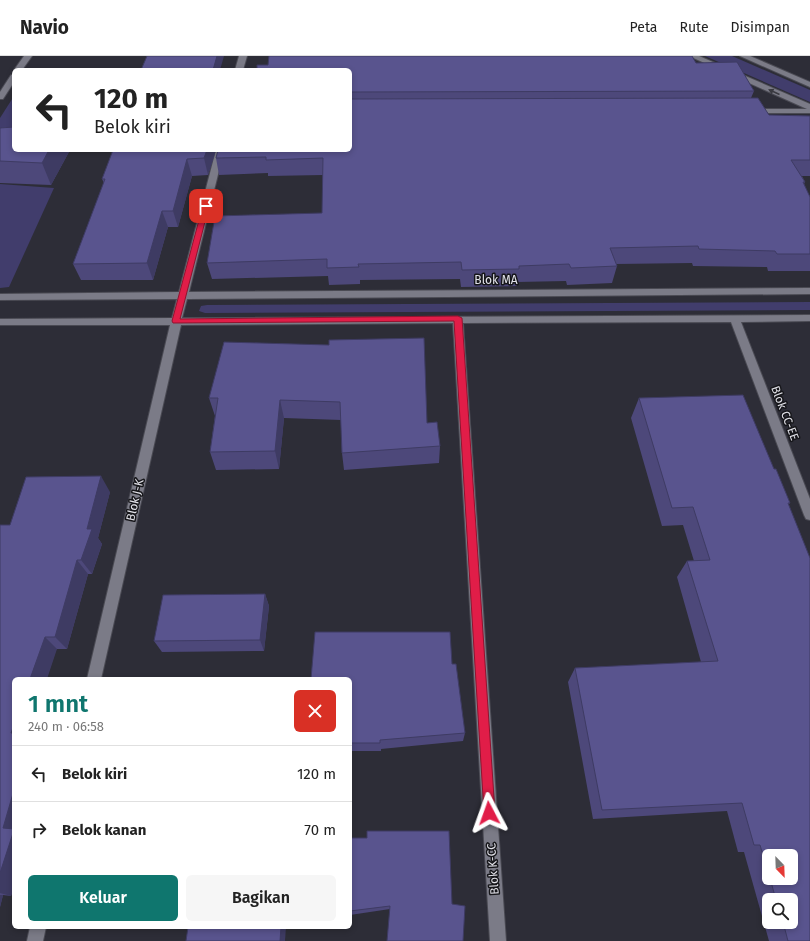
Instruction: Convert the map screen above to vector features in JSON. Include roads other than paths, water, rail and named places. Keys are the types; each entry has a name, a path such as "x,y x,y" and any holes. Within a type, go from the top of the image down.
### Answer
{"street":[{"path":"19,68 28,56"},
{"path":"240,68 243,56"},
{"path":"693,56 810,108"},
{"path":"744,56 810,85"},
{"path":"0,98 12,79"},
{"path":"739,111 810,111"},
{"name":"Blok J-K","path":"94,677 176,321 219,152"},
{"name":"Blok MA","path":"0,297 810,291"},
{"path":"0,322 458,318 735,320 810,318"},
{"name":"Blok K-CC","path":"458,318 498,941"},
{"name":"Blok CC-EE","path":"735,320 810,515"},
{"path":"35,941 38,929"}]}
